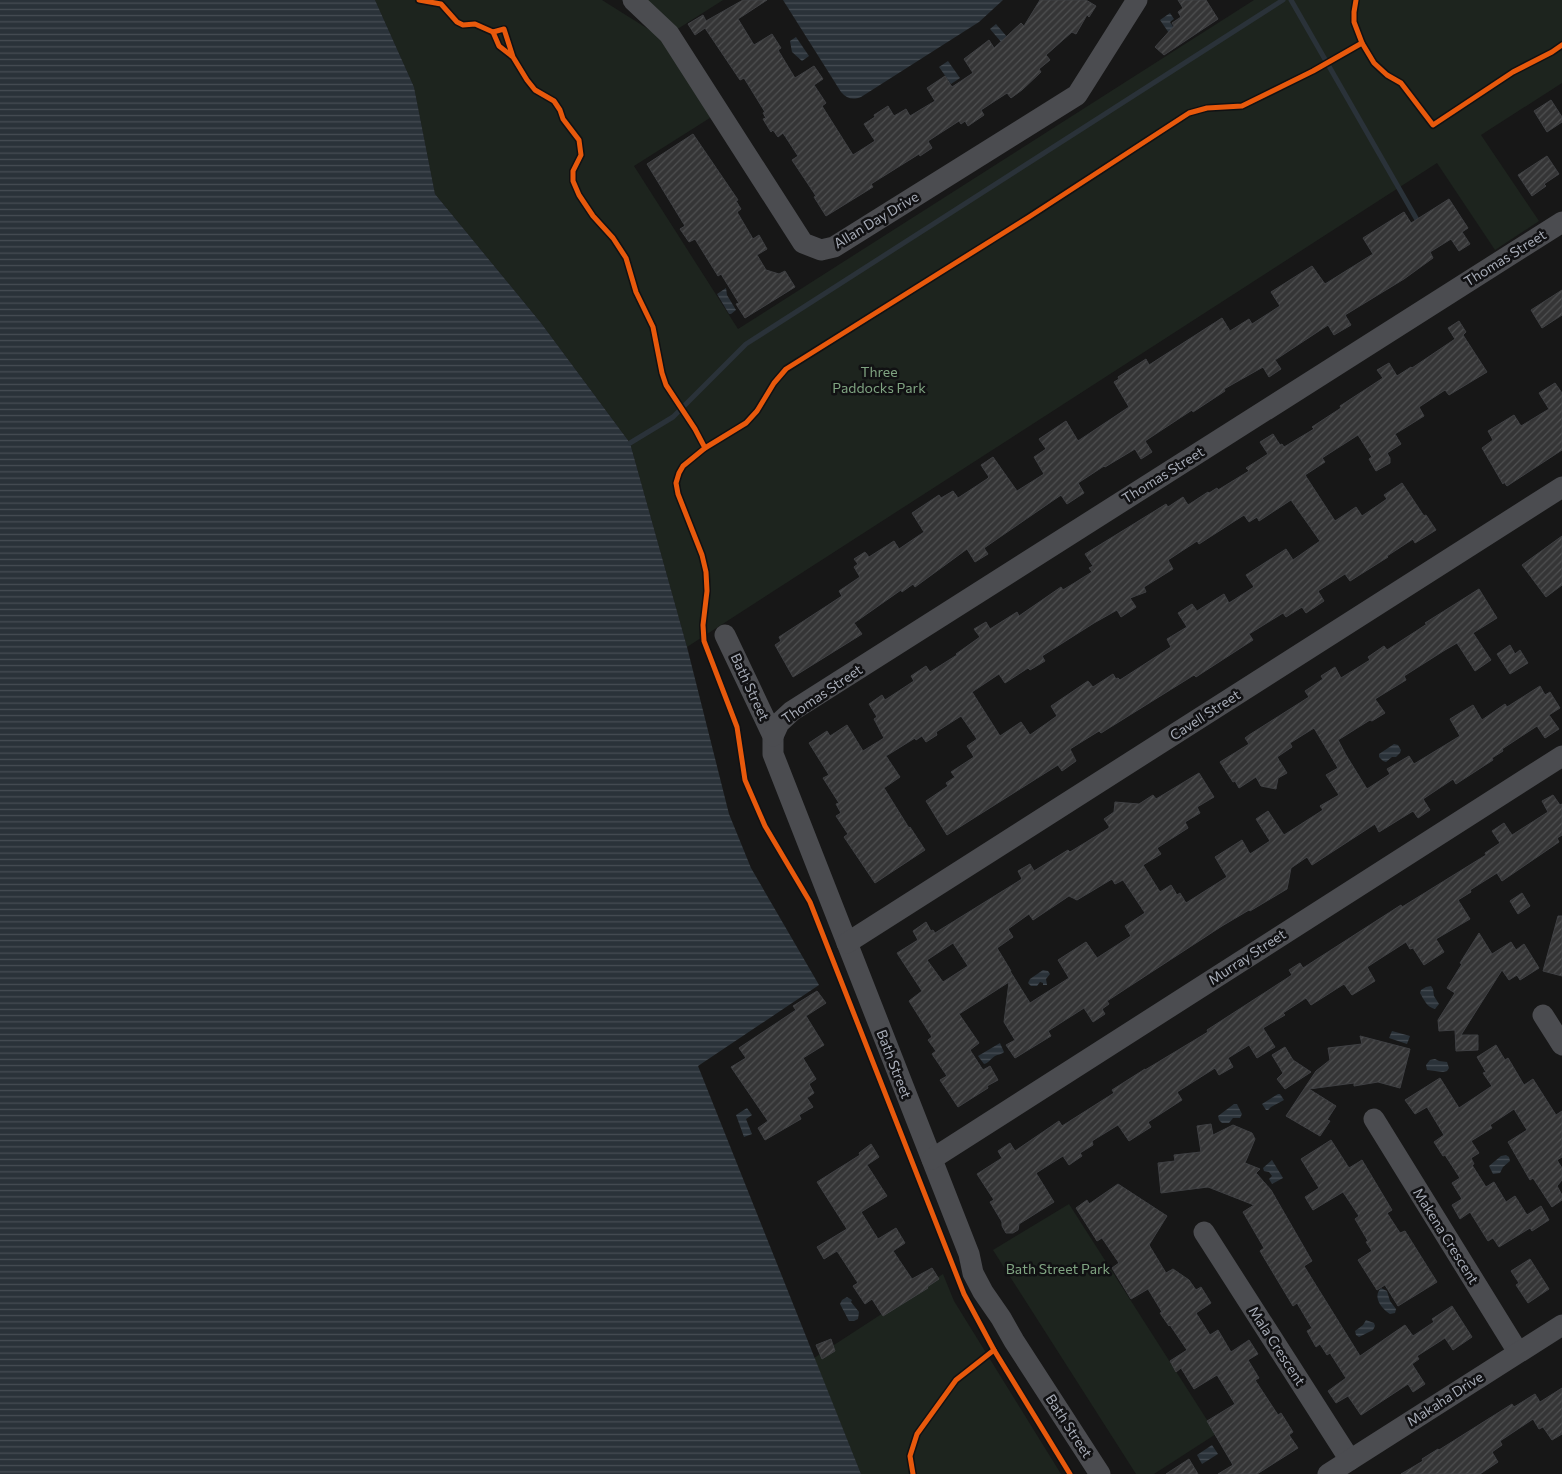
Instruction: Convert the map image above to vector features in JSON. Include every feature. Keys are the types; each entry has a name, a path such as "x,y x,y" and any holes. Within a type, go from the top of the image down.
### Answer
{"street":[{"name":"Allan Day Drive","path":"633,0 669,34 803,242 821,250 834,247 1077,94 1137,0"},
{"name":"Thomas Street","path":"773,736 778,723 792,711 1562,222"},
{"name":"Cavell Street","path":"847,943 1562,487"},
{"name":"Bath Street","path":"725,635 773,736 773,754 969,1254 973,1273 1014,1341 1100,1474"},
{"name":"Murray Street","path":"932,1159 1562,756"},
{"path":"1543,1015 1562,1045"},
{"name":"Makena Crescent","path":"1374,1120 1518,1352"},
{"name":"Mala Crescent","path":"1204,1232 1350,1460"},
{"name":"Makaha Drive","path":"1328,1474 1562,1324"}],"green space":[{"name":"Three Paddocks Park","path":"375,0 602,0 664,39 713,116 634,166 738,329 1254,0 1562,0 1562,83 1481,135 1539,221 1495,250 1437,163 687,647 630,443 541,323 435,194 414,87"},
{"path":"646,0 723,0 676,30"},
{"name":"Bath Street Park","path":"1069,1204 1216,1434 1154,1474 1136,1474 993,1250"},
{"path":"943,1274 954,1301 1061,1474 861,1474 814,1358"}],"shaded area":[{"path":"0,0 375,0 414,87 435,194 541,323 630,443 687,647 729,814 751,868 819,985 698,1066 861,1474 0,1474"},
{"path":"783,0 1003,0 979,22 861,97 853,99 841,92"},
{"path":"1170,13 1174,19 1170,22 1177,32 1171,36 1160,20"},
{"path":"996,24 1008,38 1002,43 990,29"},
{"path":"796,37 809,56 802,61 792,52 790,41"},
{"path":"948,61 960,78 951,84 939,67"},
{"path":"726,288 727,295 736,310 731,314 729,314 717,294"},
{"path":"1394,744 1398,745 1401,750 1400,753 1386,762 1383,761 1379,754"},
{"path":"1043,970 1048,971 1050,974 1046,979 1047,985 1043,985 1040,982 1037,986 1031,986 1028,983 1030,979"},
{"path":"1431,986 1439,1004 1435,1009 1424,1001 1420,993 1421,990"},
{"path":"1392,1031 1410,1036 1407,1044 1389,1038"},
{"path":"1000,1043 1004,1052 984,1064 978,1056"},
{"path":"1435,1059 1447,1062 1449,1068 1447,1071 1427,1070 1426,1065 1430,1060"},
{"path":"1278,1094 1284,1100 1266,1110 1262,1104"},
{"path":"1234,1104 1237,1104 1242,1114 1240,1118 1233,1118 1229,1123 1222,1123 1218,1116"},
{"path":"747,1108 752,1115 746,1119 752,1134 744,1137 736,1115"},
{"path":"1506,1155 1510,1161 1503,1167 1500,1173 1493,1174 1489,1166 1501,1156"},
{"path":"1272,1160 1283,1178 1272,1184 1269,1179 1272,1176 1269,1172 1264,1171 1263,1168"},
{"path":"1381,1288 1387,1291 1390,1301 1396,1309 1395,1313 1390,1314 1379,1302 1377,1295"},
{"path":"847,1297 852,1300 851,1302 859,1312 858,1319 854,1321 849,1321 840,1304"},
{"path":"1366,1320 1374,1323 1375,1326 1373,1330 1359,1337 1355,1331"},
{"path":"1212,1445 1218,1454 1202,1464 1197,1455"}],"building":[{"path":"743,0 767,0 738,19 754,45 772,34 781,48 778,50 795,78 814,66 823,79 814,85 826,103 822,106 853,155 875,141 864,124 875,117 874,115 888,106 894,116 906,109 910,116 935,101 927,88 945,76 952,87 973,73 964,59 989,40 994,48 1021,23 1024,26 1040,0 1086,0 1096,6 1089,17 1087,15 1076,34 1072,32 1046,55 1050,60 1039,69 1041,72 1022,90 1011,98 1007,93 981,110 984,115 968,126 965,121 961,124 959,121 928,141 932,148 871,184 873,187 826,216 814,197 816,196 792,160 798,156 783,133 778,137 773,130 771,132 763,119 766,118 763,113 765,112 744,78 740,80 705,28 695,35 688,24 703,15 706,21"},
{"path":"1178,0 1206,0 1218,19 1164,55 1155,47 1174,26 1172,23 1181,17 1178,12 1183,8"},
{"path":"1551,100 1562,117 1562,122 1547,132 1534,111"},
{"path":"693,134 738,200 736,201 741,209 737,212 753,239 759,235 767,249 757,255 766,270 779,274 785,271 795,287 745,318 736,304 739,303 721,274 718,276 695,239 689,242 680,229 685,226 647,164"},
{"path":"1547,156 1559,174 1544,184 1546,186 1532,196 1518,175"},
{"path":"1449,199 1468,228 1462,232 1470,244 1459,251 1451,239 1430,252 1433,258 1404,279 1345,315 1351,325 1334,335 1328,325 1275,360 1281,369 1269,377 1263,367 1224,389 1225,391 1145,441 1152,452 1141,459 1135,449 1104,466 1078,483 1084,493 1067,504 1061,495 984,548 988,554 975,562 967,549 915,587 913,584 902,592 901,590 854,623 862,634 793,677 775,645 781,641 779,637 842,596 839,591 860,577 854,567 858,564 854,559 865,552 869,557 894,541 899,549 924,532 912,513 939,495 941,498 953,491 958,498 987,479 989,477 981,465 993,457 1017,491 1044,474 1034,457 1046,449 1039,439 1066,421 1078,441 1129,407 1114,382 1119,379 1118,377 1146,359 1149,365 1222,318 1230,331 1249,319 1252,324 1280,306 1271,292 1312,266 1325,284 1373,254 1363,238 1404,212 1411,223"},
{"path":"1562,290 1562,315 1542,328 1531,310"},
{"path":"1459,321 1466,332 1463,335 1487,372 1449,395 1445,390 1419,407 1424,416 1395,434 1401,444 1387,453 1390,463 1376,471 1369,459 1372,457 1358,435 1322,458 1325,462 1305,475 1335,521 1356,507 1362,516 1387,499 1384,495 1402,483 1424,516 1426,515 1436,530 1415,543 1413,539 1350,581 1345,574 1318,591 1324,601 1306,613 1302,607 1286,617 1283,613 1249,634 1253,640 1196,677 1194,675 1101,733 1099,731 1070,749 1076,761 1062,771 1058,765 947,835 926,801 948,786 946,783 955,777 951,772 974,757 967,746 977,739 961,716 936,732 937,735 926,742 922,736 916,740 915,738 886,756 900,777 884,788 925,850 875,883 844,837 848,834 836,816 841,813 836,804 839,803 823,778 829,775 809,743 827,731 830,736 847,725 863,751 884,738 874,719 877,717 869,704 882,695 885,700 914,681 911,676 926,666 930,672 957,655 980,637 974,629 986,622 990,629 1017,612 1019,616 1061,587 1063,590 1092,572 1089,568 1093,566 1085,554 1166,504 1168,507 1183,497 1188,505 1208,492 1217,488 1218,490 1249,471 1246,468 1268,454 1260,442 1273,434 1280,445 1282,444 1284,447 1314,429 1312,427 1341,408 1340,406 1383,378 1377,370 1389,363 1397,376 1412,368 1455,339 1448,328","holes":["1291,500 1320,541 1293,560 1286,549 1246,575 1254,587 1229,603 1224,594 1197,611 1192,604 1178,613 1187,627 1167,639 1171,647 1120,680 1116,679 1113,674 1093,687 1088,681 1051,706 1057,716 1030,735 1021,722 1000,736 972,692 999,674 1005,683 1028,668 1030,670 1045,661 1042,656 1117,610 1121,617 1136,607 1130,598 1146,592 1144,587 1173,569 1168,560 1197,541 1199,544 1244,515 1249,522 1257,517 1259,521"]},
{"path":"1555,383 1562,393 1562,450 1507,486 1504,482 1503,484 1482,448 1493,440 1488,431 1514,415 1521,426 1549,409 1539,393"},
{"path":"1562,536 1562,585 1546,597 1522,565"},
{"path":"1479,589 1497,618 1473,633 1491,660 1475,671 1457,643 1404,676 1406,680 1375,699 1385,713 1338,740 1367,789 1390,774 1387,769 1409,756 1414,764 1460,736 1450,719 1473,705 1482,720 1505,704 1507,707 1540,686 1545,695 1550,692 1560,708 1549,715 1559,729 1545,738 1537,726 1502,749 1503,751 1492,758 1493,760 1456,784 1453,779 1423,799 1430,810 1418,818 1413,811 1379,832 1375,824 1312,865 1307,857 1291,868 1287,889 1222,926 1107,1001 1109,1004 1102,1009 1105,1014 1093,1022 1084,1008 1048,1031 1051,1036 1015,1058 1006,1045 1015,1040 1004,1022 1009,982 959,1014 979,1043 970,1050 983,1070 990,1066 998,1080 958,1107 940,1080 947,1076 932,1054 936,1051 928,1040 932,1037 909,1001 922,991 897,953 918,940 913,931 926,922 931,931 933,930 935,933 1022,879 1018,871 1030,864 1034,871 1109,828 1104,819 1114,812 1115,802 1139,804 1153,795 1156,799 1199,773 1214,797 1197,807 1200,813 1185,822 1188,828 1157,848 1161,854 1143,865 1160,892 1171,885 1177,895 1180,893 1186,903 1227,877 1215,857 1242,840 1250,854 1270,841 1256,819 1268,811 1284,835 1323,810 1320,806 1339,795 1326,775 1338,768 1314,728 1290,743 1292,747 1277,757 1287,773 1278,778 1276,789 1261,786 1256,777 1239,788 1220,762 1249,744 1245,738 1249,735 1309,697 1305,691 1323,679 1321,676 1335,667 1341,678 1370,660 1368,657 1384,646 1387,650 1427,624 1425,623","holes":["1112,879 1115,884 1123,880 1145,913 1125,926 1131,936 1097,958 1086,942 1058,960 1069,978 1030,1003 997,948 1013,937 1008,929 1029,914 1033,920 1069,896 1077,900","953,943 968,966 943,982 927,960"]},
{"path":"1510,645 1515,654 1520,650 1528,663 1510,674 1497,654"},
{"path":"1553,795 1560,805 1562,804 1562,835 1557,838 1559,842 1502,881 1497,873 1458,900 1470,919 1436,939 1444,952 1424,965 1413,948 1410,949 1406,942 1367,967 1375,981 1352,995 1344,984 1311,1005 1306,998 1283,1013 1285,1015 1263,1028 1275,1047 1257,1058 1249,1045 1228,1058 1233,1067 1219,1075 1215,1068 1177,1092 1182,1100 1148,1122 1151,1127 1129,1141 1118,1125 1092,1141 1093,1145 1080,1153 1082,1156 1069,1165 1063,1156 1036,1173 1054,1202 1019,1224 1018,1230 1013,1233 1006,1233 990,1202 994,1200 977,1174 1002,1158 998,1151 1010,1143 1015,1151 1059,1121 1062,1126 1114,1093 1112,1090 1208,1032 1207,1030 1292,975 1289,970 1300,963 1303,968 1401,905 1402,907 1486,855 1485,853 1500,843 1492,831 1504,823 1512,835 1548,812 1542,801"},
{"path":"1522,893 1530,906 1518,914 1510,901"},
{"path":"1558,916 1562,916 1562,976 1543,971"},
{"path":"1479,933 1492,954 1511,942 1516,950 1524,944 1539,968 1520,980 1517,975 1509,980 1502,970 1461,1035 1478,1035 1478,1050 1456,1051 1455,1030 1439,1031 1438,1020 1455,993 1447,988"},
{"path":"817,991 826,1003 806,1016 824,1045 803,1058 816,1079 809,1084 814,1093 807,1098 813,1107 799,1115 801,1119 765,1140 758,1128 768,1121 731,1067 746,1058 739,1048 796,1010 793,1006"},
{"path":"1360,1036 1410,1049 1400,1088 1378,1082 1354,1086 1354,1083 1309,1089 1336,1106 1327,1120 1330,1121 1320,1136 1286,1116 1316,1071 1330,1060 1328,1048 1362,1044"},
{"path":"1496,1045 1505,1060 1508,1058 1524,1085 1533,1079 1556,1115 1562,1111 1562,1157 1557,1160 1562,1168 1562,1180 1557,1186 1562,1195 1562,1200 1552,1207 1533,1178 1530,1180 1508,1142 1527,1130 1514,1109 1490,1125 1492,1128 1471,1141 1479,1153 1471,1158 1474,1164 1472,1165 1486,1187 1494,1182 1506,1202 1515,1196 1527,1215 1541,1206 1549,1220 1532,1231 1530,1228 1499,1247 1493,1238 1488,1241 1470,1212 1460,1219 1452,1205 1462,1199 1452,1183 1460,1178 1434,1142 1444,1135 1427,1107 1415,1114 1405,1100 1440,1078 1459,1108 1492,1086 1483,1073 1486,1072 1477,1057"},
{"path":"1285,1047 1293,1060 1311,1072 1285,1089 1277,1079 1283,1073 1272,1055"},
{"path":"1211,1124 1213,1135 1233,1125 1252,1133 1255,1139 1245,1163 1260,1169 1256,1173 1271,1190 1312,1261 1304,1266 1360,1356 1405,1325 1413,1336 1434,1322 1432,1319 1452,1306 1472,1337 1453,1350 1445,1338 1417,1356 1419,1359 1412,1364 1425,1384 1413,1392 1408,1384 1361,1415 1348,1396 1336,1403 1328,1391 1346,1378 1330,1353 1327,1355 1320,1344 1316,1347 1307,1331 1312,1328 1297,1303 1293,1306 1260,1251 1264,1248 1243,1212 1254,1205 1208,1187 1161,1193 1158,1163 1175,1161 1174,1155 1201,1152 1197,1126"},
{"path":"1331,1140 1349,1168 1362,1160 1392,1210 1387,1213 1400,1233 1405,1231 1437,1282 1398,1306 1385,1285 1377,1290 1358,1260 1372,1251 1355,1219 1359,1216 1343,1192 1313,1210 1305,1197 1319,1188 1301,1159"},
{"path":"871,1144 879,1157 867,1165 887,1196 861,1212 878,1239 896,1228 905,1243 893,1251 912,1279 932,1268 939,1279 883,1316 872,1299 865,1304 853,1286 858,1283 837,1251 824,1259 817,1247 847,1229 817,1182 860,1155 859,1153"},
{"path":"1118,1184 1167,1216 1149,1245 1166,1273 1173,1269 1189,1280 1196,1290 1201,1287 1211,1303 1196,1313 1210,1335 1218,1330 1231,1352 1249,1340 1258,1354 1248,1360 1259,1378 1255,1380 1278,1415 1281,1413 1293,1432 1289,1435 1298,1448 1257,1474 1218,1474 1233,1465 1207,1421 1235,1404 1217,1375 1194,1389 1181,1368 1176,1372 1170,1361 1187,1350 1160,1313 1162,1312 1148,1289 1131,1299 1112,1268 1119,1263 1102,1238 1097,1241 1076,1208 1087,1200 1089,1204"},
{"path":"1530,1259 1549,1289 1528,1303 1516,1285 1519,1283 1511,1271"},
{"path":"831,1339 835,1351 822,1359 816,1345"},
{"path":"1562,1388 1562,1434 1552,1440 1543,1427 1539,1429 1533,1419 1500,1441 1502,1445 1492,1452 1498,1462 1480,1474 1401,1474 1512,1404 1514,1407 1535,1394 1540,1402"},
{"path":"1189,1459 1198,1474 1166,1474"}],"waterway":[{"path":"630,443 673,417 746,344 1283,0"},
{"path":"1291,0 1420,225"}],"cycle path":[{"path":"419,0 441,4 457,22 463,25 475,24 493,32"},
{"path":"1356,0 1354,22 1362,43 1374,63 1387,75 1401,83 1433,125 1513,72 1562,45"},
{"path":"513,57 499,46 493,32 504,29 513,57 527,80 535,90 554,101 563,119 579,140 581,155 573,171 573,181 579,195 593,216 613,238 626,258 636,292 653,327 666,385 705,448"},
{"path":"1070,1474 994,1350 964,1294 810,902 765,826 745,780 737,727 704,641 703,625 707,591 706,572 702,555 678,494 676,483 683,466 705,448 746,423 757,411 774,383 786,369 1029,217 1189,113 1207,108 1242,106 1313,71 1362,43"},
{"path":"913,1474 910,1456 917,1434 956,1380 994,1350"}]}
